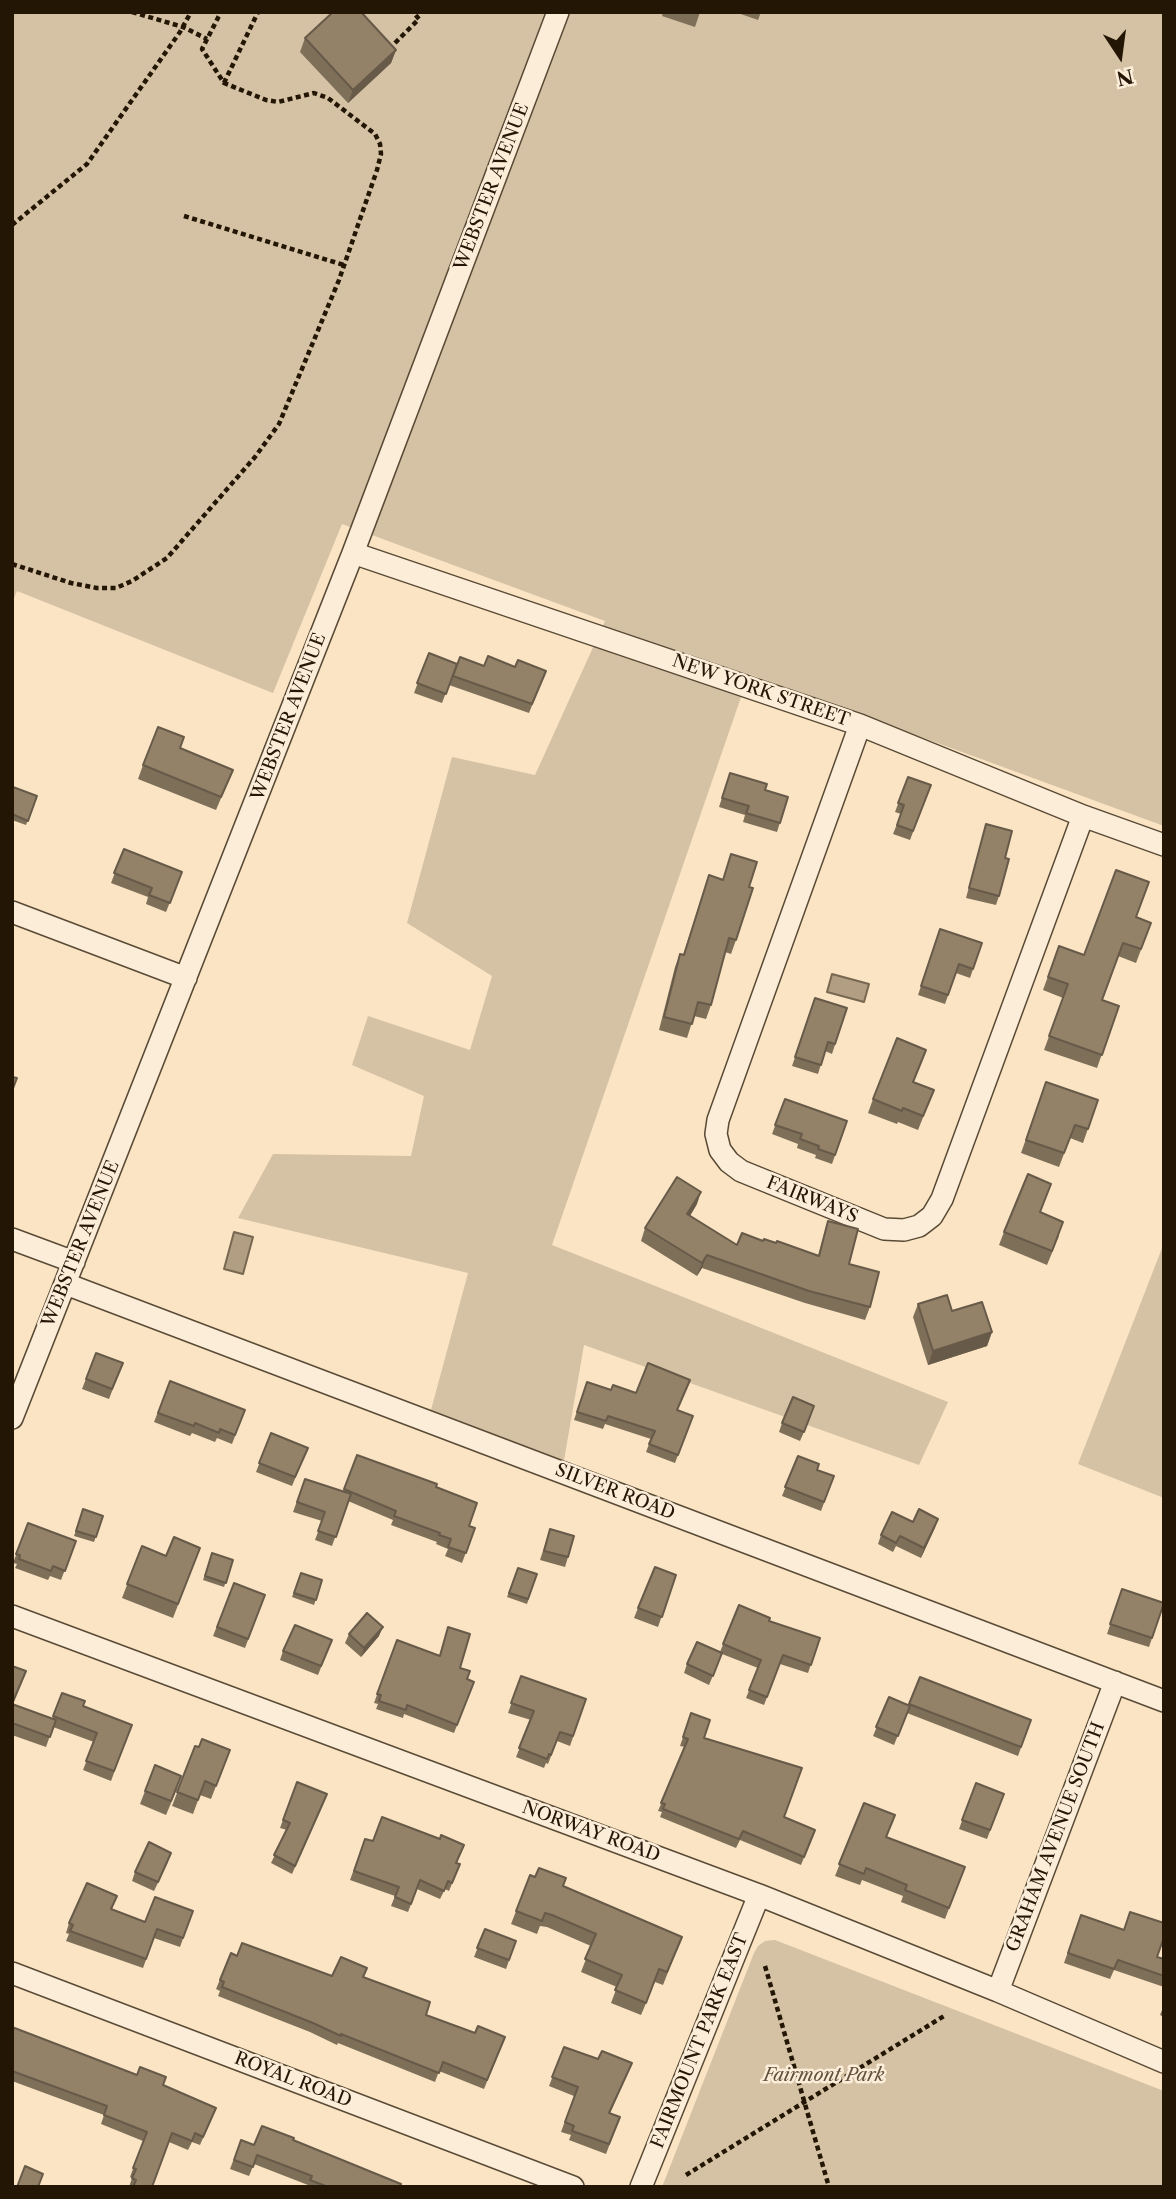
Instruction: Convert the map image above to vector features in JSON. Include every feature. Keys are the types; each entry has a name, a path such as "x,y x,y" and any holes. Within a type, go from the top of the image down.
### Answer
{"street":[{"name":"WEBSTER AVENUE","path":"12,1418 353,553 558,12"},
{"name":"NEW YORK STREET","path":"353,553 860,725 1083,816 1164,845"},
{"name":"FAIRWAYS","path":"860,725 718,1120 716,1134 720,1150 729,1163 741,1171 884,1229 904,1230 919,1226 932,1216 942,1199 1083,816"},
{"path":"12,912 186,978"},
{"path":"12,1239 74,1262"},
{"name":"SILVER ROAD","path":"65,1284 1164,1701"},
{"name":"NORWAY ROAD","path":"12,1616 759,1895 998,1991 1164,2062"},
{"name":"GRAHAM AVENUE SOUTH","path":"998,1991 1115,1682"},
{"name":"FAIRMOUNT PARK EAST","path":"641,2187 759,1895"},
{"name":"ROYAL ROAD","path":"12,1973 573,2187"}],"path":[{"path":"132,12 183,27 207,39"},
{"path":"12,225 87,164 191,12"},
{"path":"12,564 71,583 97,588 116,587 132,582 167,558 246,468 279,424 344,265 381,154 375,134 328,98 314,93 278,102 224,83 202,49 221,12"},
{"path":"224,83 258,12"},
{"path":"383,55 419,19 413,12"},
{"path":"184,216 344,265"},
{"path":"765,1966 829,2187"},
{"path":"686,2175 944,2016"}],"green space":[{"path":"12,12 1164,12 1164,826 749,674 552,1245 948,1402 919,1465 584,1345 563,1466 431,1410 468,1273 238,1218 273,1154 411,1156 424,1096 352,1065 368,1016 470,1050 492,976 407,923 452,757 535,775 605,621 342,524 273,693 17,591 12,603"},
{"path":"1164,1243 1164,1498 1078,1464"},
{"name":"Fairmont Park","path":"775,1940 1164,2091 1164,2187 662,2187 754,1953 765,1941"}],"shaded area":[{"path":"832,974 869,984 864,1002 827,992"},
{"path":"234,1232 253,1237 243,1274 224,1269"}],"building":[{"path":"333,12 361,12 396,50 353,90 305,38"},
{"path":"429,653 457,664 446,694 417,683"},
{"path":"488,656 515,667 518,660 546,671 532,704 453,676 460,657 484,666"},
{"path":"158,727 184,737 180,748 233,770 221,797 143,765"},
{"path":"730,773 767,784 765,790 788,797 780,823 746,813 749,806 722,798"},
{"path":"908,777 931,785 913,831 897,825 904,805 898,803"},
{"path":"13,787 37,796 28,821 12,814"},
{"path":"986,824 1012,831 1005,858 1009,859 999,896 969,888"},
{"path":"124,849 182,872 170,903 149,895 152,888 114,873"},
{"path":"731,854 757,862 749,887 753,888 736,940 729,938 711,1005 698,1002 692,1024 664,1017 680,954 684,955 709,875 723,880"},
{"path":"1116,870 1149,882 1136,917 1151,923 1141,949 1123,943 1102,1000 1119,1006 1102,1055 1049,1036 1068,984 1048,977 1059,946 1084,955"},
{"path":"940,929 982,943 973,969 959,964 948,995 921,986"},
{"path":"815,998 847,1008 835,1044 828,1042 821,1065 795,1057"},
{"path":"897,1038 926,1050 913,1082 934,1090 923,1116 873,1099"},
{"path":"12,1077 17,1078 12,1091"},
{"path":"1046,1082 1098,1100 1088,1129 1075,1125 1064,1153 1026,1140"},
{"path":"785,1099 847,1121 835,1155 800,1139 802,1134 775,1125"},
{"path":"1028,1174 1051,1184 1040,1212 1063,1222 1052,1251 1004,1232"},
{"path":"677,1177 701,1192 687,1214 737,1245 742,1233 763,1241 777,1241 819,1256 828,1221 858,1229 849,1264 879,1272 870,1307 809,1291 707,1255 702,1263 645,1228"},
{"path":"947,1295 952,1311 982,1302 992,1332 933,1351 918,1304"},
{"path":"96,1353 123,1363 112,1389 86,1379"},
{"path":"648,1363 690,1380 677,1410 693,1416 678,1455 649,1444 655,1431 608,1416 606,1421 577,1412 587,1382 611,1390 613,1385 636,1393"},
{"path":"170,1381 245,1410 235,1435 220,1429 219,1433 195,1423 194,1426 158,1413"},
{"path":"793,1397 814,1406 804,1432 782,1423"},
{"path":"271,1433 308,1448 295,1477 259,1463"},
{"path":"357,1455 437,1484 436,1487 477,1503 469,1526 475,1528 466,1553 448,1547 451,1539 439,1535 440,1533 394,1516 396,1511 344,1489"},
{"path":"798,1456 819,1464 817,1470 834,1476 824,1502 785,1487"},
{"path":"305,1479 351,1494 336,1537 318,1531 325,1512 297,1502"},
{"path":"83,1509 103,1516 96,1537 76,1531"},
{"path":"919,1509 938,1519 924,1548 900,1536 896,1543 881,1535 892,1512 913,1522"},
{"path":"28,1523 76,1541 65,1571 53,1566 51,1571 19,1559 20,1555 16,1554"},
{"path":"550,1529 574,1536 568,1557 544,1551"},
{"path":"174,1537 200,1548 178,1604 127,1584 142,1546 166,1556"},
{"path":"212,1553 233,1560 226,1583 205,1576"},
{"path":"655,1567 676,1575 662,1617 638,1608"},
{"path":"518,1568 537,1574 528,1599 509,1593"},
{"path":"301,1573 322,1580 316,1600 294,1593"},
{"path":"234,1583 265,1595 248,1639 217,1627"},
{"path":"1122,1589 1164,1603 1152,1638 1110,1624"},
{"path":"739,1605 770,1618 769,1621 820,1638 811,1665 783,1655 767,1697 749,1690 761,1660 723,1644"},
{"path":"367,1613 383,1627 364,1648 349,1634"},
{"path":"295,1625 332,1640 321,1666 283,1651"},
{"path":"448,1627 470,1634 460,1668 470,1671 467,1679 474,1682 457,1725 407,1705 406,1710 379,1701 381,1695 377,1694 397,1640 440,1656"},
{"path":"697,1642 722,1653 713,1676 687,1664"},
{"path":"12,1666 26,1671 12,1704"},
{"path":"521,1676 586,1699 573,1736 560,1732 547,1759 519,1748 534,1711 511,1703"},
{"path":"920,1677 1031,1720 1021,1747 909,1704"},
{"path":"62,1693 85,1701 83,1706 132,1725 114,1771 86,1761 97,1733 53,1716"},
{"path":"889,1697 910,1706 898,1736 876,1727"},
{"path":"12,1704 56,1720 50,1737 12,1723"},
{"path":"691,1713 710,1720 704,1738 802,1768 784,1817 815,1830 804,1857 743,1831 739,1839 663,1809 665,1804 661,1803 688,1739 683,1737"},
{"path":"202,1739 230,1750 216,1786 205,1781 198,1800 177,1792 195,1746 199,1747"},
{"path":"155,1765 181,1776 171,1801 145,1791"},
{"path":"297,1782 327,1794 295,1866 274,1855 290,1823 283,1820"},
{"path":"976,1783 1004,1794 990,1830 962,1820"},
{"path":"864,1803 895,1815 886,1837 965,1867 949,1908 905,1890 907,1885 866,1868 864,1874 839,1864"},
{"path":"382,1817 464,1845 456,1863 460,1864 452,1883 448,1881 444,1891 420,1880 411,1904 395,1897 399,1887 354,1871 365,1839 373,1841"},
{"path":"149,1842 171,1853 158,1882 135,1872"},
{"path":"539,1868 566,1878 563,1886 682,1937 667,1972 659,1969 646,2003 615,1990 622,1975 585,1959 596,1934 552,1915 545,1913 542,1921 516,1911 530,1875 535,1877"},
{"path":"87,1883 117,1896 111,1909 145,1922 155,1897 193,1911 183,1938 157,1929 146,1959 70,1931 73,1925 69,1923"},
{"path":"1130,1912 1164,1923 1164,1937 1157,1957 1164,1959 1164,1976 1118,1960 1114,1969 1068,1953 1081,1915 1124,1930"},
{"path":"485,1929 516,1941 509,1960 477,1948"},
{"path":"242,1943 332,1976 341,1957 367,1968 363,1977 430,2002 426,2015 475,2033 478,2026 505,2037 487,2080 443,2062 439,2073 222,1987 224,1982 220,1980 231,1953 237,1956"},
{"path":"12,2027 137,2075 140,2067 166,2077 163,2085 216,2108 203,2137 195,2133 192,2141 172,2133 152,2187 133,2187 136,2180 132,2178 136,2169 133,2168 147,2132 104,2115 107,2106 12,2071"},
{"path":"564,2047 598,2059 602,2051 632,2063 609,2113 620,2117 609,2144 572,2131 574,2126 565,2122 578,2087 552,2077"},
{"path":"262,2126 403,2187 328,2187 310,2180 312,2176 257,2155 253,2167 234,2160 241,2140 254,2145"},
{"path":"25,2166 43,2174 38,2187 17,2187"}]}
